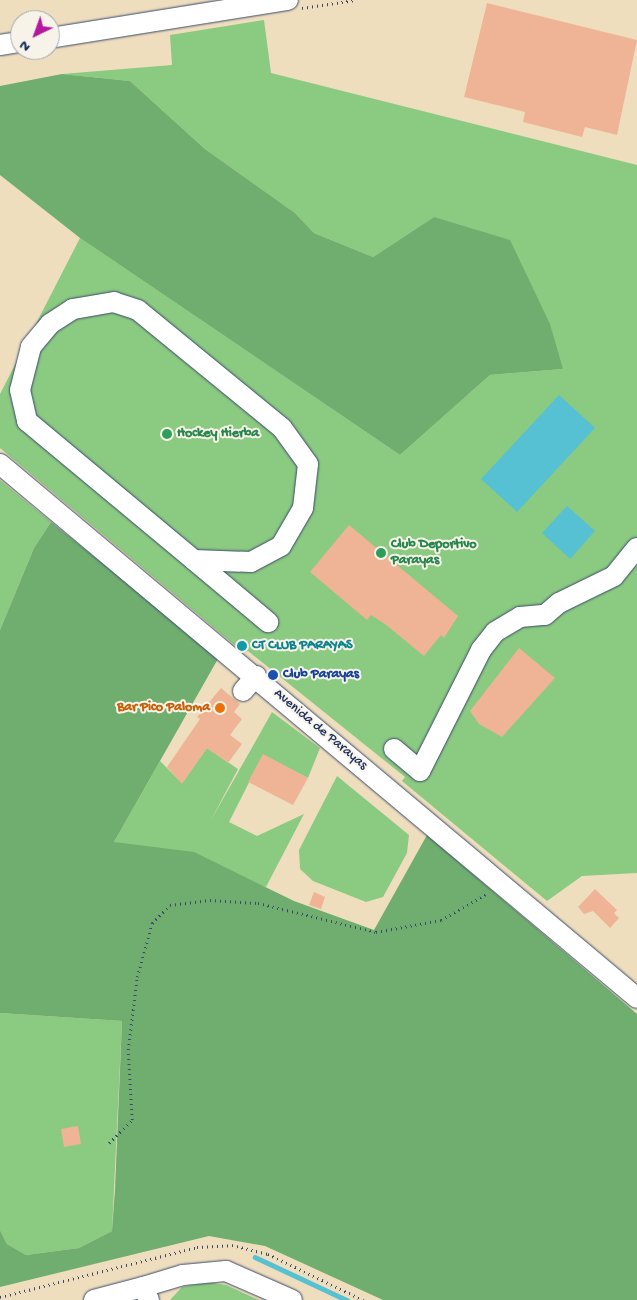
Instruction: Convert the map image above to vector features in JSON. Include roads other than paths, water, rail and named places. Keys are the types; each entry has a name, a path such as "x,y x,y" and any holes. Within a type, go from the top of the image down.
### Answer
{"street":[{"path":"60,36 288,0"},
{"path":"194,560 251,562 282,546 303,508 308,464 282,428 138,310 114,302 73,308 50,324 31,347 20,390 27,421 268,622"},
{"name":"Avenida de Parayas","path":"0,464 256,676 637,998"},
{"path":"394,749 420,771 481,650 495,632 520,617 545,615 558,603 614,576 637,548"},
{"path":"243,691 256,676"},
{"path":"94,1300 146,1294 184,1275 226,1271 292,1300"}],"water":[{"path":"559,395 595,428 517,512 481,479"},
{"path":"567,506 595,531 570,559 542,533"}],"waterway":[{"path":"255,1257 347,1300"}],"place":[{"name":"Hockey Hierba","path":"167,434"},
{"name":"Club Deportivo Parayas","path":"381,553"},
{"name":"CT CLUB PARAYAS","path":"242,646"},
{"name":"Club Parayas","path":"273,675"},
{"name":"Bar Pico Paloma","path":"220,708"}]}
